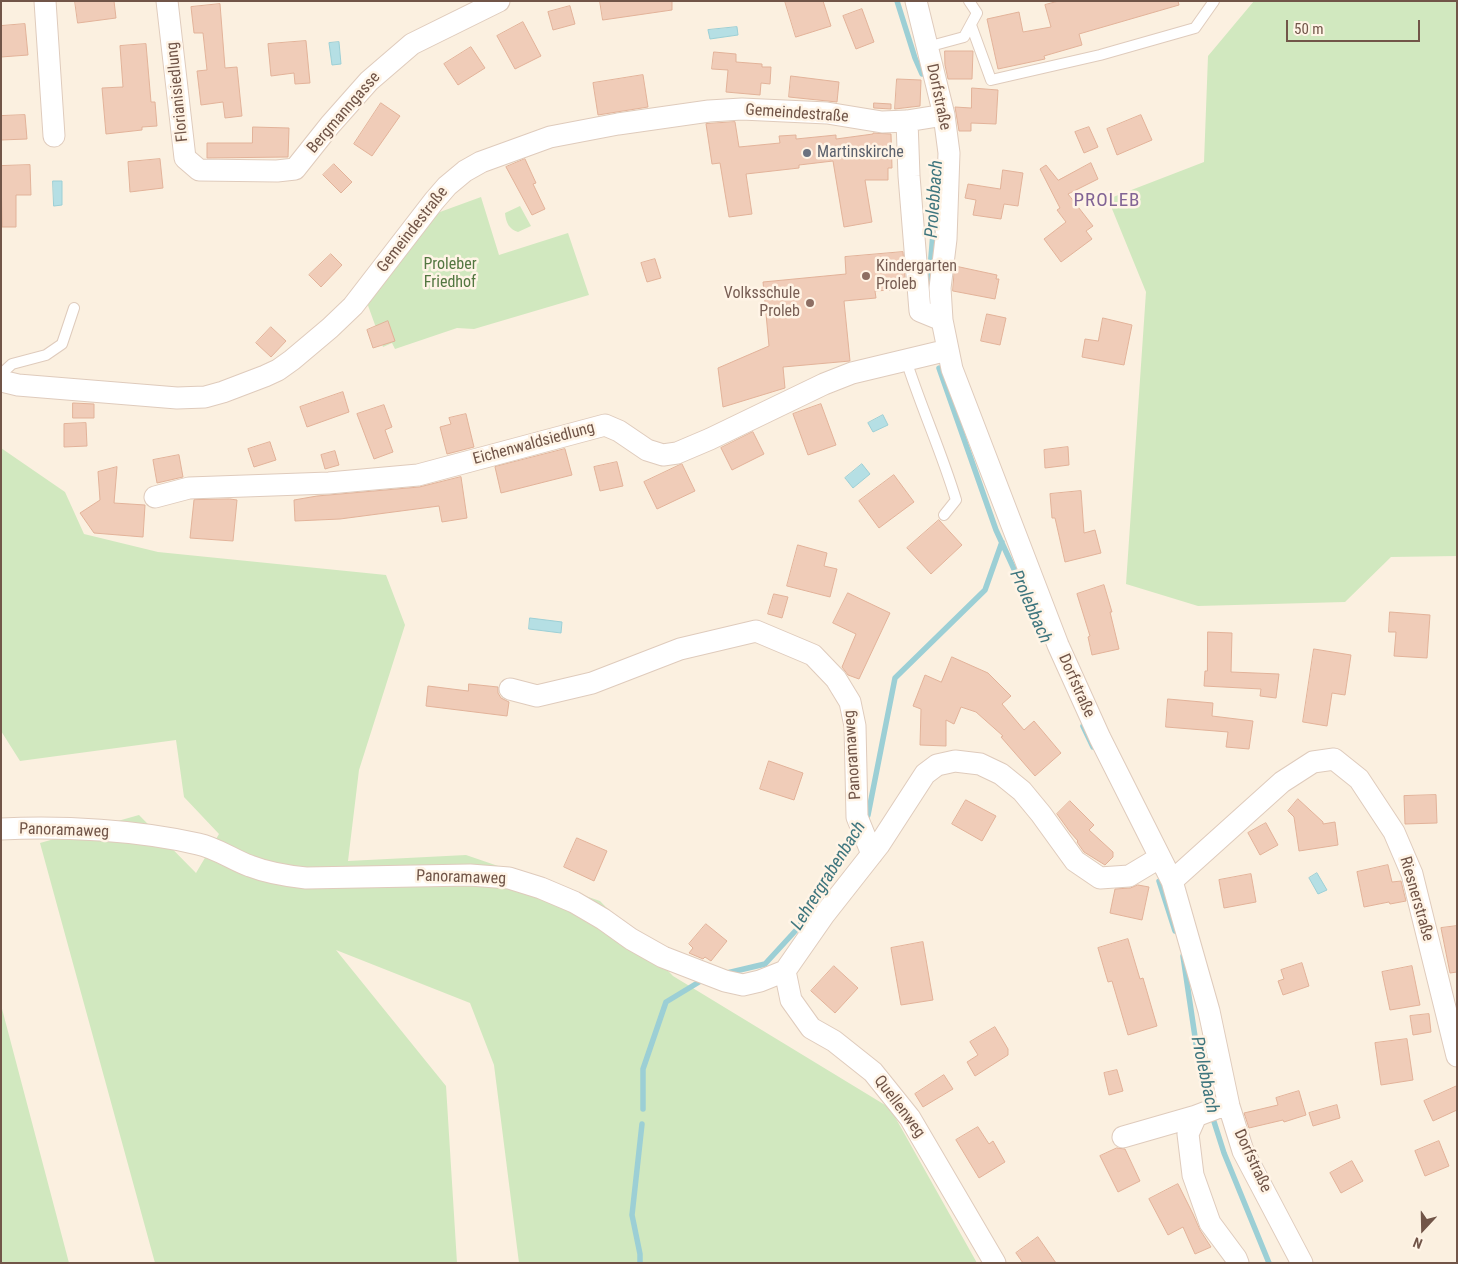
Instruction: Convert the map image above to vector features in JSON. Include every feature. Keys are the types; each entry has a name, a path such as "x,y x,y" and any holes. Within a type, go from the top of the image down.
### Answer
{"street":[{"path":"45,1 54,136"},
{"name":"Florianisiedlung","path":"168,1 185,158 199,170 277,172 296,169"},
{"name":"Bergmanngasse","path":"296,169 330,125 369,81 412,44 498,1"},
{"name":"Dorfstraße","path":"916,1 928,47 938,116 949,153 946,238 940,288 942,320 952,369 1058,645 1096,729 1151,863 1172,881 1209,1011 1223,1107 1302,1263"},
{"name":"Gemeindestraße","path":"1,381 18,385 177,398 205,397 265,376 292,360 354,306 447,186 465,171 481,162 550,137 618,124 708,111 742,109 827,113 882,122 907,121 938,116"},
{"path":"907,121 909,176 920,311 942,320"},
{"name":"Eichenwaldsiedlung","path":"155,496 189,488 329,483 418,475 605,425 619,430 647,450 663,456 677,453 710,440 824,384 852,373 948,350"},
{"name":"Panoramaweg","path":"510,689 537,696 592,684 680,649 756,631 813,655 836,679 850,702 855,726 857,817 870,849"},
{"name":"Riesnerstraße","path":"1172,881 1282,782 1313,762 1334,759 1359,780 1394,832 1412,874 1457,1056"},
{"path":"785,972 870,849 925,774 937,765 955,761 980,764 1001,774 1022,791 1042,814 1075,861 1100,878 1129,876 1151,863"},
{"name":"Panoramaweg","path":"1,829 89,829 176,840 200,844 251,867 281,875 306,878 470,876 508,878 542,888 574,902 603,919 631,939 663,957 725,981 743,985 760,982 785,972"},
{"name":"Quellenweg","path":"785,972 791,1000 811,1028 834,1042 873,1072 910,1118 995,1263"},
{"path":"1123,1137 1223,1107"},
{"path":"1196,1116 1188,1134 1193,1175 1210,1223 1238,1263"}],"lane":[{"path":"928,47 964,37 977,13 969,1"},
{"path":"971,25 991,80 1100,55 1196,28 1214,1"},
{"path":"1,374 12,364 46,355 62,344 74,308"},
{"path":"906,360 920,405 956,500 944,514"}],"green space":[{"path":"1254,1 1457,1 1457,556 1391,557 1345,602 1198,606 1126,584 1146,292 1108,199 1204,162 1208,56"},
{"name":"Proleber Friedhof","path":"481,197 499,255 568,233 589,295 474,329 457,328 395,349 392,343 383,347 366,300 429,216"},
{"path":"520,206 531,226 518,232 508,225 505,213"},
{"path":"1,448 65,492 84,534 158,552 386,575 405,625 359,770 348,861 466,855 600,901 673,976 890,1108 977,1263 519,1263 494,1065 470,1003 336,950 446,1086 457,1263 155,1263 40,843 139,815 196,873 219,834 184,797 176,740 20,761 1,731"},
{"path":"1,1005 69,1263 1,1263"}],"water":[{"path":"737,27 738,35 710,39 708,30"},
{"path":"339,42 341,64 332,65 329,43"},
{"path":"53,181 62,181 62,205 54,206"},
{"path":"883,415 888,425 873,432 868,423"},
{"path":"862,464 870,474 853,488 845,478"},
{"path":"530,618 562,622 561,633 529,629"},
{"path":"1317,873 1327,890 1318,894 1309,878"}],"building":[{"path":"75,1 114,1 116,18 78,23"},
{"path":"600,1 672,1 672,10 603,20"},
{"path":"785,1 823,1 831,26 796,37"},
{"path":"1059,1 1178,1 1179,5 1079,34 1082,45 1044,56 1045,59 998,69 987,19 1019,12 1023,32 1051,27 1045,5"},
{"path":"220,4 225,68 237,67 242,116 225,118 223,102 201,105 197,71 207,70 203,33 194,33 191,7"},
{"path":"570,6 575,24 553,30 548,12"},
{"path":"862,9 874,42 856,49 843,16"},
{"path":"523,22 541,56 515,69 497,36"},
{"path":"25,24 28,55 1,57 1,26"},
{"path":"306,41 310,83 295,84 294,73 271,76 268,44"},
{"path":"146,44 151,102 155,102 157,126 142,127 142,130 106,134 102,88 123,87 120,46"},
{"path":"471,47 485,68 458,85 444,64"},
{"path":"945,51 973,51 972,79 948,79"},
{"path":"714,52 736,54 736,62 762,64 762,67 771,67 770,84 761,83 760,95 726,92 728,70 712,69"},
{"path":"643,75 648,107 598,115 593,83"},
{"path":"791,76 839,82 837,102 789,97"},
{"path":"897,79 921,80 920,106 895,109"},
{"path":"972,88 998,90 996,124 971,123 971,131 959,131 955,107 971,108"},
{"path":"381,103 400,116 372,156 354,144"},
{"path":"874,103 891,104 891,109 874,108"},
{"path":"25,115 27,139 1,140 1,116"},
{"path":"1141,115 1152,140 1117,155 1107,129"},
{"path":"735,122 739,147 780,143 779,136 796,135 796,139 836,135 836,139 873,133 891,134 892,168 888,168 888,180 865,180 872,222 844,227 833,161 799,165 799,168 746,174 752,214 729,217 720,163 712,164 706,124"},
{"path":"253,127 289,128 288,157 207,158 207,143 252,143"},
{"path":"1089,127 1098,147 1084,153 1075,132"},
{"path":"160,159 163,188 130,192 128,162"},
{"path":"525,159 536,183 533,184 545,209 532,215 506,167"},
{"path":"1091,163 1098,179 1068,194 1093,226 1086,231 1092,239 1061,262 1044,239 1066,222 1057,210 1060,208 1040,169 1046,165 1058,180"},
{"path":"334,164 352,182 341,193 323,175"},
{"path":"30,165 31,195 16,195 16,227 2,227 1,166"},
{"path":"1003,170 1023,173 1018,206 1004,204 1001,219 973,215 976,200 965,198 968,184 1000,189"},
{"path":"903,252 906,289 875,291 876,298 844,301 850,361 783,367 785,388 723,407 718,368 769,346 763,282 846,274 845,257"},
{"path":"331,254 342,265 321,287 309,275"},
{"path":"655,259 661,278 647,282 641,263"},
{"path":"955,266 997,275 996,279 999,279 995,299 953,291"},
{"path":"987,314 1006,318 1000,345 981,341"},
{"path":"1103,318 1132,325 1124,365 1082,357 1085,339 1098,341"},
{"path":"388,321 395,341 373,348 367,330"},
{"path":"271,327 286,341 271,357 256,343"},
{"path":"343,392 349,412 307,427 300,407"},
{"path":"73,403 94,404 94,418 73,418"},
{"path":"821,404 836,445 808,455 793,414"},
{"path":"384,405 392,427 385,430 393,452 374,459 357,414"},
{"path":"466,414 474,447 447,454 440,427 451,424 449,418"},
{"path":"86,423 87,446 64,447 64,424"},
{"path":"753,432 764,454 732,470 721,448"},
{"path":"270,442 276,460 254,467 248,449"},
{"path":"1068,447 1069,465 1045,468 1044,450"},
{"path":"565,449 572,475 501,493 495,467"},
{"path":"335,451 339,465 325,469 321,455"},
{"path":"179,455 183,477 157,483 153,460"},
{"path":"617,462 623,486 600,491 594,467"},
{"path":"682,464 695,491 657,509 644,482"},
{"path":"117,467 114,503 145,505 143,537 94,533 80,513 100,500 98,472"},
{"path":"894,475 914,502 879,528 859,501"},
{"path":"461,477 467,518 442,522 439,506 340,519 295,521 294,500 317,496 419,487"},
{"path":"1081,491 1084,533 1095,530 1101,553 1065,562 1055,518 1052,518 1050,494"},
{"path":"194,500 237,500 233,541 190,538"},
{"path":"939,520 962,545 931,574 907,548"},
{"path":"798,545 827,553 824,566 837,569 830,597 787,586"},
{"path":"1104,585 1112,612 1110,612 1119,649 1092,655 1088,637 1090,636 1077,594"},
{"path":"848,593 890,613 859,679 848,675 842,667 856,634 833,623"},
{"path":"774,594 788,597 782,618 768,614"},
{"path":"1390,612 1430,615 1427,658 1394,656 1396,632 1389,632"},
{"path":"1208,632 1232,633 1231,672 1279,674 1276,698 1260,696 1261,689 1204,686 1205,671 1207,671"},
{"path":"1314,649 1351,655 1345,695 1332,693 1327,726 1303,722"},
{"path":"952,657 988,673 1011,696 1002,704 1024,730 1034,721 1061,753 1035,776 1001,737 1003,736 976,712 961,707 954,724 946,720 946,746 920,745 921,709 913,706 925,675 941,682"},
{"path":"469,684 498,687 498,693 501,698 509,702 507,716 426,706 428,686 468,691"},
{"path":"1168,699 1213,703 1212,716 1253,721 1249,749 1226,747 1228,732 1166,727"},
{"path":"769,761 803,773 794,800 760,789"},
{"path":"1436,795 1437,823 1405,824 1404,796"},
{"path":"1298,799 1323,824 1335,822 1338,845 1299,851 1294,817 1288,811"},
{"path":"966,800 996,816 982,841 952,824"},
{"path":"1070,801 1094,825 1089,830 1113,852 1113,857 1105,865 1084,852 1057,814"},
{"path":"1266,823 1278,845 1260,855 1248,833"},
{"path":"577,838 607,851 594,881 564,867"},
{"path":"1388,865 1392,882 1401,881 1406,901 1364,907 1357,872"},
{"path":"1251,874 1256,902 1224,908 1219,880"},
{"path":"1138,885 1149,887 1142,920 1110,913 1115,889 1130,888"},
{"path":"706,924 727,941 711,961 705,957 703,959 689,953 693,948 689,944"},
{"path":"1457,926 1457,972 1450,973 1441,928"},
{"path":"1128,939 1140,979 1143,978 1157,1026 1128,1035 1112,981 1108,982 1098,948"},
{"path":"923,942 933,1000 901,1005 891,948"},
{"path":"1302,963 1309,986 1283,995 1278,981 1284,979 1281,970"},
{"path":"834,966 858,988 835,1013 811,991"},
{"path":"1412,966 1420,1005 1390,1010 1382,972"},
{"path":"1429,1014 1431,1032 1413,1035 1410,1016"},
{"path":"995,1027 1008,1049 1008,1055 975,1076 967,1062 978,1055 970,1042"},
{"path":"1407,1039 1413,1080 1381,1085 1375,1043"},
{"path":"1117,1070 1123,1091 1109,1095 1104,1073"},
{"path":"944,1075 953,1089 923,1107 915,1094"},
{"path":"1457,1086 1457,1110 1433,1121 1424,1101"},
{"path":"1299,1091 1306,1115 1284,1122 1283,1120 1249,1128 1244,1113 1278,1105 1276,1098"},
{"path":"1337,1105 1340,1118 1313,1126 1309,1113"},
{"path":"978,1127 989,1144 993,1141 1005,1162 979,1178 956,1140"},
{"path":"1439,1141 1449,1166 1425,1176 1415,1151"},
{"path":"1117,1148 1125,1149 1140,1181 1118,1192 1100,1156"},
{"path":"1352,1161 1363,1181 1341,1193 1330,1173"},
{"path":"1178,1184 1200,1230 1211,1247 1195,1254 1183,1227 1168,1235 1149,1199"},
{"path":"1038,1237 1056,1263 1023,1263 1016,1253"}],"waterway":[{"name":"Prolebbach","path":"897,1 922,74"},
{"name":"Prolebbach","path":"928,293 938,173"},
{"name":"Prolebbach","path":"939,368 996,530 1037,619"},
{"name":"Lehrergrabenbach","path":"865,820 868,815 895,678 985,590 1002,542"},
{"name":"Prolebbach","path":"1083,726 1093,747"},
{"name":"Lehrergrabenbach","path":"727,973 765,964 798,928 857,832"},
{"name":"Prolebbach","path":"1159,881 1175,931"},
{"name":"Prolebbach","path":"1183,956 1202,1084 1224,1153 1269,1263"},
{"name":"Lehrergrabenbach","path":"643,1109 643,1069 666,1002 704,979"},
{"name":"Lehrergrabenbach","path":"640,1263 632,1215 642,1124"}],"place":[{"name":"Martinskirche","path":"807,153"},
{"name":"Kindergarten Proleb","path":"866,276"},
{"name":"Volksschule Proleb","path":"810,303"}],"district":[{"name":"PROLEB","path":"1107,201"}]}
